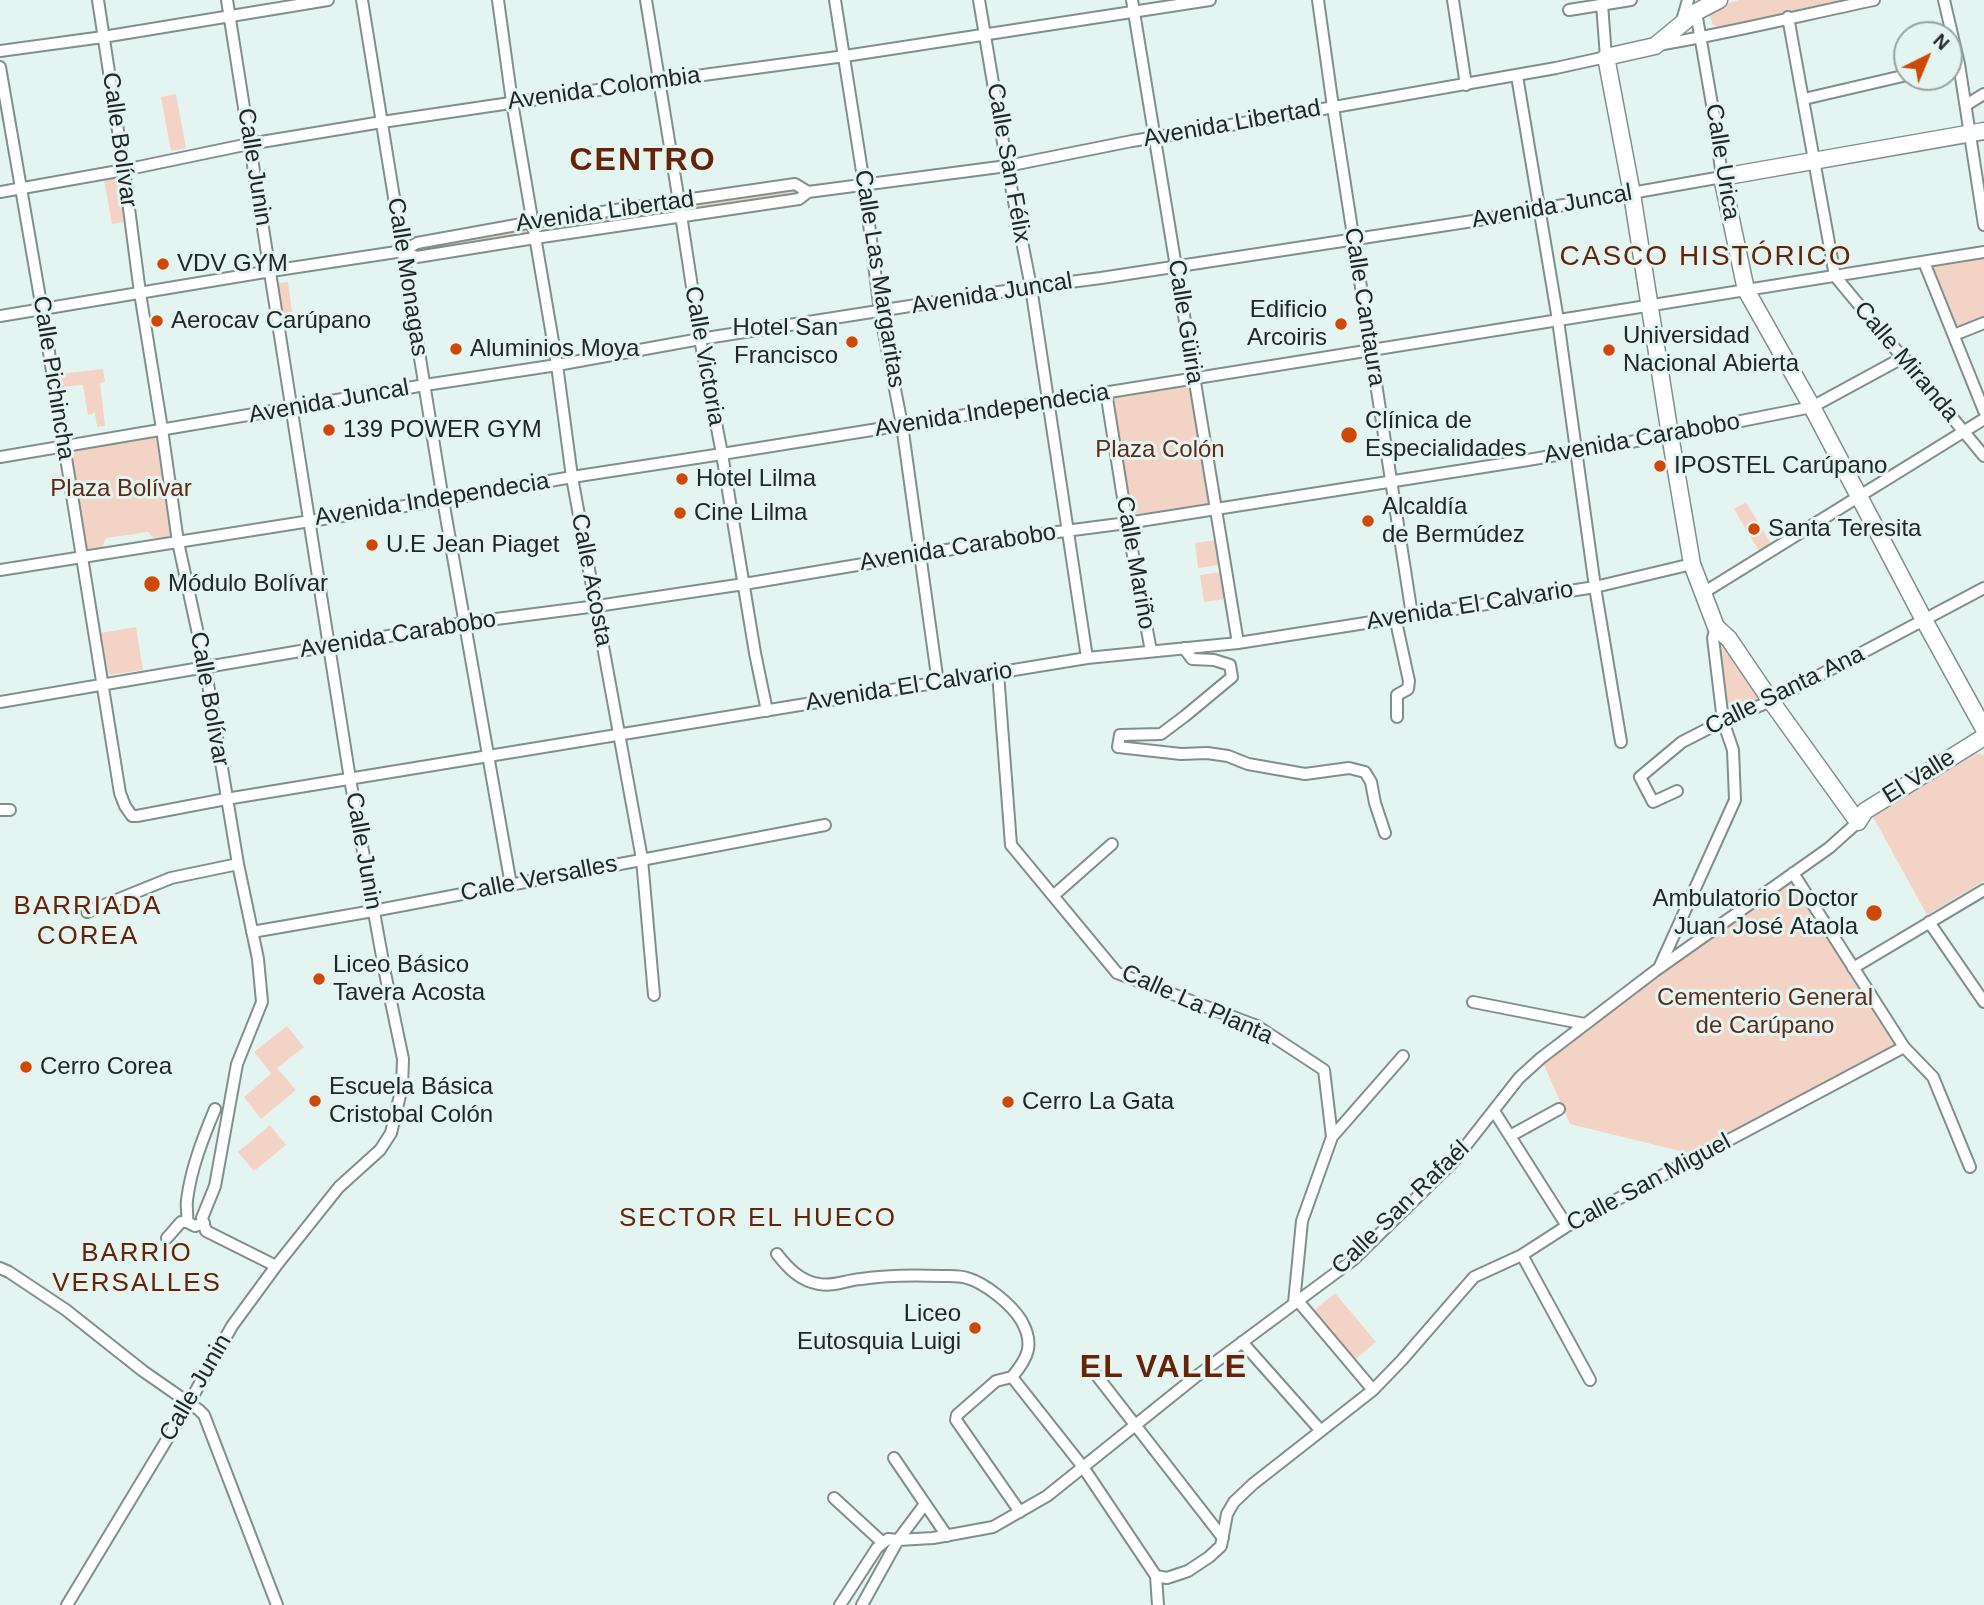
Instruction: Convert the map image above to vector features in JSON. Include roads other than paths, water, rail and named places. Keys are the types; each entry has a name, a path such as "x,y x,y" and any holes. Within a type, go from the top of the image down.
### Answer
{"main road":[{"name":"Avenida Libertad","path":"1606,57 1655,46 1681,24 1692,6 1719,0"},
{"path":"1606,57 1632,194 1692,564 1716,627 1729,639 1858,822"},
{"name":"Avenida Juncal","path":"1722,177 1977,132"},
{"name":"Calle Urica","path":"1722,177 1746,290 1812,407 1984,729"},
{"name":"El Valle","path":"1858,822 1865,811 1984,737"}],"street":[{"name":"Calle Bolívar","path":"97,0 178,542 205,666 226,799 258,958 262,1002 237,1064 217,1174 202,1218 204,1223"},
{"name":"Calle Junin","path":"67,1605 189,1403 232,1326 339,1187 380,1150 391,1133 402,1087 403,1059 350,779 227,0"},
{"path":"0,51 328,0"},
{"name":"Calle Monagas","path":"362,0 443,500 511,885"},
{"name":"Calle Acosta","path":"499,0 512,102 557,365 572,477 642,859 654,995"},
{"name":"Calle Victoria","path":"646,0 700,339 767,711"},
{"name":"Calle Las Margaritas","path":"835,0 864,184 880,312 902,425 938,683"},
{"name":"Calle San Félix","path":"979,0 1031,287 1087,658"},
{"name":"Avenida Colombia","path":"0,192 249,144 382,122 845,56 985,34 1133,6 1210,0"},
{"name":"Calle Cantaura","path":"1318,0 1412,615"},
{"path":"1453,0 1466,85"},
{"path":"1569,10 1631,0"},
{"name":"Avenida Libertad","path":"1655,46 1874,0"},
{"path":"1944,0 1947,21"},
{"path":"1602,4 1606,57"},
{"name":"Calle Güiria","path":"1133,6 1238,643"},
{"path":"1692,6 1702,38"},
{"path":"1788,17 1835,276"},
{"name":"Calle Urica","path":"1702,38 1722,177"},
{"name":"Avenida Libertad","path":"403,251 417,257 799,199 808,192 1007,166 1154,137 1517,76 1606,57"},
{"name":"Calle Pichincha","path":"0,67 120,793 129,813"},
{"path":"1517,76 1558,320 1595,587 1621,742"},
{"path":"1804,99 1893,78"},
{"path":"1962,91 1977,132 1984,225"},
{"path":"1966,105 1984,94"},
{"name":"Avenida Juncal","path":"0,457 700,339 1473,221 1722,177"},
{"name":"Avenida Libertad","path":"0,316 403,251 417,243 533,222 795,184 808,192"},
{"name":"Avenida Independecia","path":"0,570 1984,252"},
{"path":"1924,262 1984,411"},
{"name":"Calle Miranda","path":"1835,276 1984,456"},
{"path":"1954,335 1984,323"},
{"name":"Avenida Carabobo","path":"0,702 465,623 744,584 1670,435 1812,407 1904,357"},
{"name":"Calle Mariño","path":"1106,393 1151,651"},
{"path":"1703,593 1984,419"},
{"name":"Avenida El Calvario","path":"129,813 137,817 226,799 1087,658 1238,643 1595,587 1692,564"},
{"name":"Calle Santa Ana","path":"1677,791 1653,802 1640,777 1682,742 1771,701 1984,588"},
{"path":"1395,617 1409,681 1408,689 1396,695 1397,717"},
{"name":"Calle San Rafaél","path":"1659,968 1735,800 1733,750 1723,721 1713,638 1716,627"},
{"path":"1184,648 1192,659 1214,660 1230,665 1232,677 1161,734 1120,735 1118,747 1228,756 1248,764 1305,774 1349,768 1365,772 1371,782 1385,833"},
{"name":"Calle La Planta","path":"998,673 1011,845 1117,973 1257,1026 1324,1070 1332,1137 1302,1221 1296,1302"},
{"name":"Calle San Rafaél","path":"883,1543 888,1539 947,1536 993,1527 1047,1496 1242,1342 1353,1260 1453,1162 1519,1078 1659,968 1829,848 1858,822"},
{"name":"Calle Versalles","path":"252,932 825,825"},
{"path":"1053,896 1112,844"},
{"path":"87,912 171,878 238,864"},
{"path":"1793,873 1904,1047 1933,1077 1970,1167"},
{"path":"1853,968 1984,890"},
{"path":"1929,922 1984,1002"},
{"path":"1473,1002 1585,1024"},
{"name":"Calle San Miguel","path":"1223,1538 1227,1514 1234,1502 1373,1390 1475,1277 1522,1255 1567,1226 1904,1047"},
{"path":"1332,1137 1403,1056"},
{"path":"187,1222 187,1202 194,1166 215,1109"},
{"path":"1510,1136 1559,1109"},
{"path":"1494,1111 1567,1226"},
{"path":"167,1238 181,1222 195,1226 204,1223 206,1231 276,1266"},
{"path":"777,1254 788,1268 803,1279 819,1284 839,1285 849,1280 876,1277 965,1277 981,1283 1017,1314 1026,1329 1029,1350 1021,1367 1012,1377 996,1381 957,1415 956,1420 1020,1512"},
{"path":"1522,1255 1590,1380"},
{"path":"0,1268 66,1310 142,1371 204,1415 277,1605"},
{"path":"1296,1302 1373,1390"},
{"path":"1242,1342 1321,1431"},
{"path":"1087,1363 1223,1538 1221,1546 1209,1558 1188,1571 1167,1578 1156,1576"},
{"path":"1012,1377 1083,1467 1156,1576 1158,1605"},
{"path":"894,1458 947,1536"},
{"path":"834,1498 883,1543 840,1605"},
{"path":"862,1605 898,1540 925,1504"}],"place":[{"name":"VDV GYM","path":"163,264"},
{"name":"Aerocav Carúpano","path":"157,321"},
{"name":"Edificio Arcoiris","path":"1341,324"},
{"name":"Hotel San Francisco","path":"852,342"},
{"name":"Aluminios Moya","path":"456,349"},
{"name":"Universidad Nacional Abierta","path":"1609,350"},
{"name":"139 POWER GYM","path":"329,430"},
{"name":"Clínica de Especialidades","path":"1349,435"},
{"name":"IPOSTEL Carúpano","path":"1660,466"},
{"name":"Hotel Lilma","path":"682,479"},
{"name":"Cine Lilma","path":"680,513"},
{"name":"Alcaldía de Bermúdez","path":"1368,521"},
{"name":"Santa Teresita","path":"1754,529"},
{"name":"U.E Jean Piaget","path":"372,545"},
{"name":"Módulo Bolívar","path":"152,584"},
{"name":"Ambulatorio Doctor Juan José Ataola","path":"1874,913"},
{"name":"Liceo Básico Tavera Acosta","path":"319,979"},
{"name":"Cerro Corea","path":"26,1067"},
{"name":"Escuela Básica Cristobal Colón","path":"315,1101"},
{"name":"Cerro La Gata","path":"1008,1102"},
{"name":"Liceo Eutosquia Luigi","path":"975,1328"}],"district":[{"name":"CENTRO","path":"643,161"},
{"name":"CASCO HISTÓRICO","path":"1706,257"},
{"name":"BARRIADA COREA","path":"88,922"},
{"name":"SECTOR EL HUECO","path":"758,1219"},
{"name":"BARRIO VERSALLES","path":"137,1269"},
{"name":"EL VALLE","path":"1164,1368"}],"park label":[{"name":"Plaza Colón","path":"1160,450"},
{"name":"Plaza Bolívar","path":"121,489"},
{"name":"Cementerio General de Carúpano","path":"1765,1012"}]}
